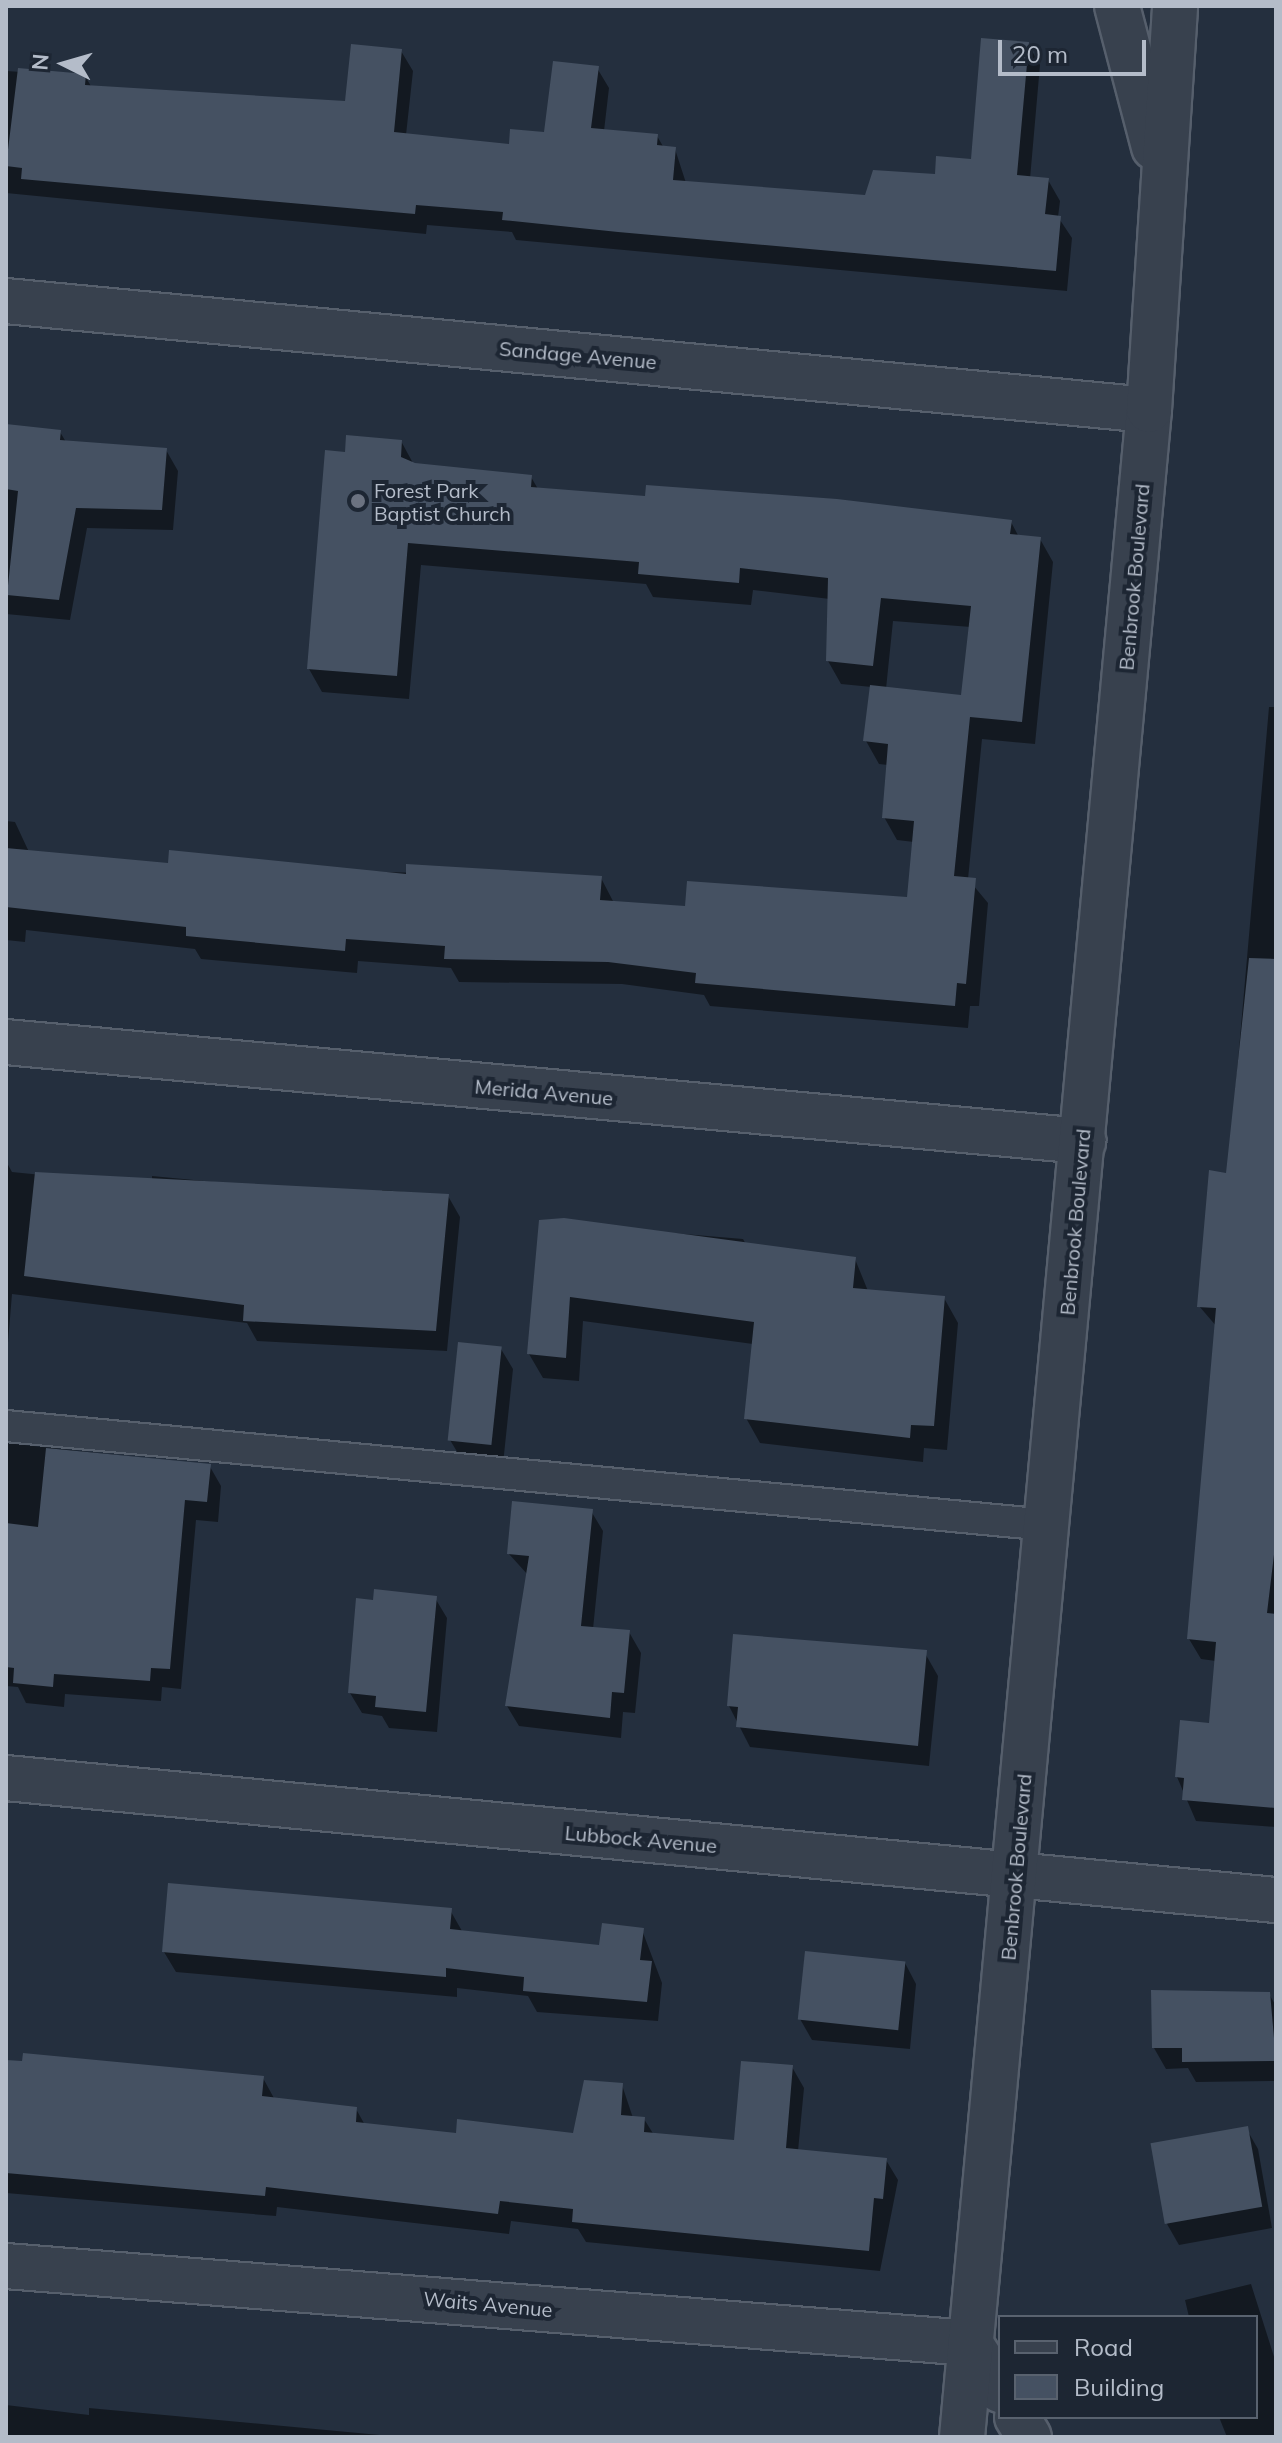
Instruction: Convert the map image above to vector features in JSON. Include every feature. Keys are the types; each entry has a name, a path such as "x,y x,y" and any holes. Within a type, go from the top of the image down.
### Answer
{"street":[{"path":"1117,6 1162,173"},
{"name":"Benbrook Boulevard","path":"962,2437 1149,410 1175,6"},
{"name":"Sandage Avenue","path":"6,301 1149,410"},
{"name":"Merida Avenue","path":"6,1042 1083,1141"},
{"name":"Lubbock Avenue","path":"6,1778 1276,1900"},
{"name":"Waits Avenue","path":"6,2266 970,2343"},
{"path":"970,2343 998,2387"},
{"path":"1018,2419 1029,2437"}],"lane":[{"path":"6,1426 1048,1525"}],"building":[{"path":"981,38 1029,42 1017,175 1049,178 1045,214 1061,216 1056,271 502,220 503,212 416,205 415,214 21,179 22,168 6,166 18,68 86,74 85,85 345,101 351,44 402,49 394,132 509,144 510,129 544,132 553,61 599,66 591,128 658,134 657,145 676,147 673,180 865,195 873,170 935,174 936,156 971,159"},
{"path":"6,424 61,430 60,440 167,448 162,510 76,508 59,600 7,595 18,491 6,489"},
{"path":"346,435 402,440 401,457 415,463 532,475 531,487 645,496 646,485 837,499 1012,520 1010,534 1041,537 1022,722 970,717 954,876 976,878 966,984 957,983 955,1006 695,983 696,973 608,962 444,959 445,946 346,939 345,951 186,936 186,927 6,907 6,848 168,863 169,850 406,874 406,864 602,876 600,900 685,906 687,881 907,897 914,821 882,818 888,744 863,741 870,685 961,695 971,606 881,598 873,666 826,661 828,578 740,568 739,583 638,574 639,562 408,543 397,676 307,669 325,450 345,452"},
{"path":"1249,958 1276,959 1276,1538 1267,1613 1276,1614 1276,1808 1182,1800 1184,1778 1175,1777 1180,1720 1209,1723 1216,1642 1187,1639 1216,1308 1197,1307 1209,1170 1226,1173"},
{"path":"35,1172 449,1194 436,1331 243,1321 244,1305 24,1276"},
{"path":"564,1218 856,1257 853,1288 945,1296 934,1426 911,1425 910,1438 744,1419 754,1322 570,1297 566,1358 527,1354 539,1220"},
{"path":"458,1342 502,1347 491,1445 448,1440"},
{"path":"46,1448 211,1464 207,1502 185,1500 170,1669 151,1668 150,1681 54,1674 53,1687 13,1683 14,1668 6,1667 6,1523 38,1527"},
{"path":"512,1501 593,1509 581,1626 630,1630 624,1693 612,1692 610,1718 505,1706 529,1556 507,1554"},
{"path":"374,1589 437,1596 426,1712 375,1707 376,1696 348,1693 356,1598 373,1600"},
{"path":"733,1634 927,1650 918,1746 736,1727 738,1707 727,1706"},
{"path":"168,1883 452,1908 450,1929 599,1945 602,1923 644,1928 640,1960 652,1961 647,2002 523,1991 524,1977 446,1968 446,1977 162,1952"},
{"path":"805,1951 905,1962 898,2030 798,2020"},
{"path":"1151,1990 1270,1992 1276,2061 1182,2062 1182,2048 1152,2048"},
{"path":"23,2053 264,2076 262,2096 357,2107 356,2122 456,2133 457,2119 573,2133 584,2080 623,2083 621,2115 645,2117 644,2132 734,2140 741,2061 793,2065 786,2148 887,2158 883,2199 874,2198 869,2251 572,2222 573,2209 500,2201 498,2214 266,2187 265,2196 6,2173 6,2060 22,2061"},
{"path":"1248,2126 1262,2207 1165,2224 1151,2143"}],"place":[{"name":"Forest Park Baptist Church","path":"358,501"}]}
